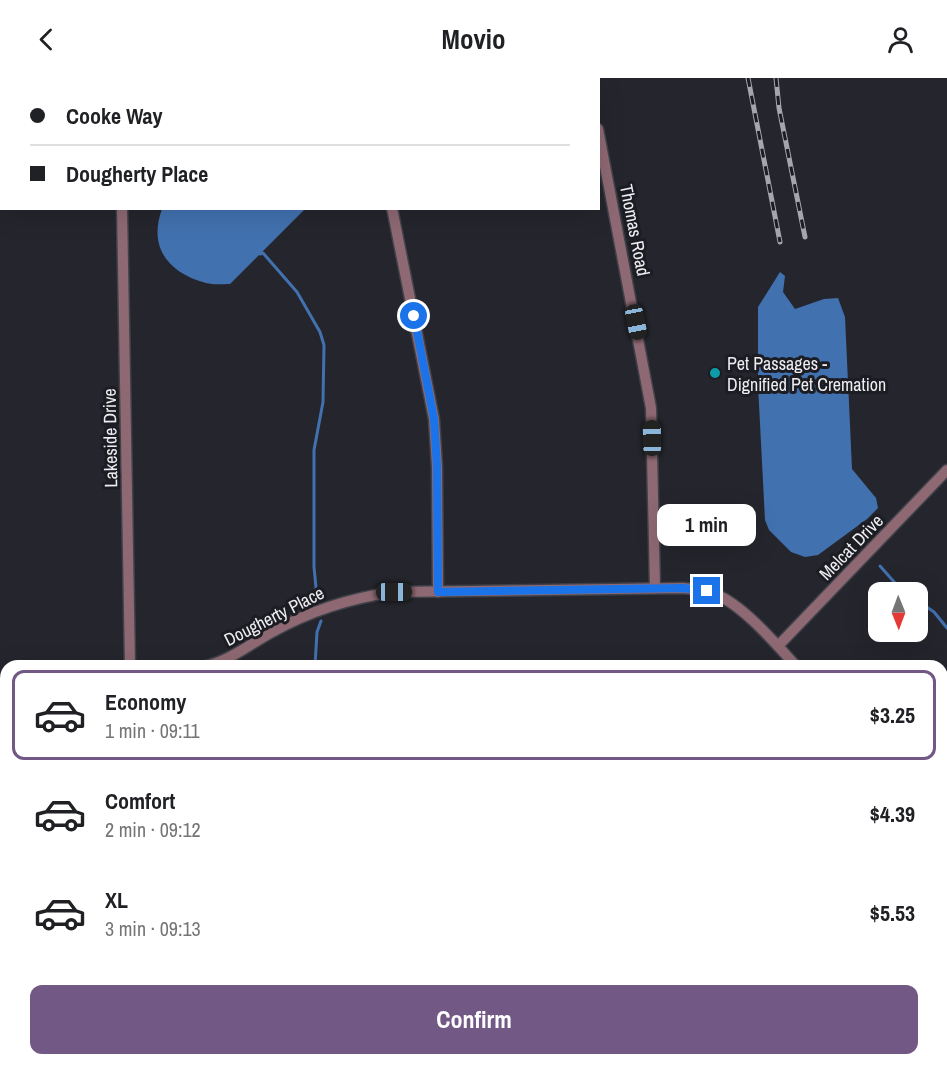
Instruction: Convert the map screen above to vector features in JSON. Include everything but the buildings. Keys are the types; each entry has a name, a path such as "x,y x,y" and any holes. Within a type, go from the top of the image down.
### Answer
{"street":[{"name":"Thomas Road","path":"600,139 650,397 655,588"},
{"name":"Lakeside Drive","path":"122,210 130,660"},
{"path":"392,210 434,419 437,466 438,592"},
{"name":"Melcat Drive","path":"778,646 947,470"},
{"name":"Dougherty Place","path":"223,660 312,613 339,602 364,596 394,592 655,588 700,589 716,594 742,612 791,660"}],"water":[{"path":"161,210 304,210 230,284 206,283 181,273 164,256 158,235"},
{"path":"780,272 785,276 783,292 795,309 824,299 838,298 845,317 852,469 876,498 878,508 867,519 818,555 805,557 791,552 769,530 765,520 758,385 758,307"}],"waterway":[{"path":"260,254 263,253 297,292 320,332 324,345 323,402 314,450 314,567 317,598"},
{"path":"880,566 894,582"},
{"path":"928,608 947,628"},
{"path":"315,660 317,632 321,621"}],"railway":[{"path":"748,78 780,242"},
{"path":"776,78 779,108 805,237"}],"place":[{"name":"Pet Passages - Dignified Pet Cremation","path":"715,373"}],"route":[{"path":"414,316 434,419 437,466 438,592 683,588 707,591"}]}
